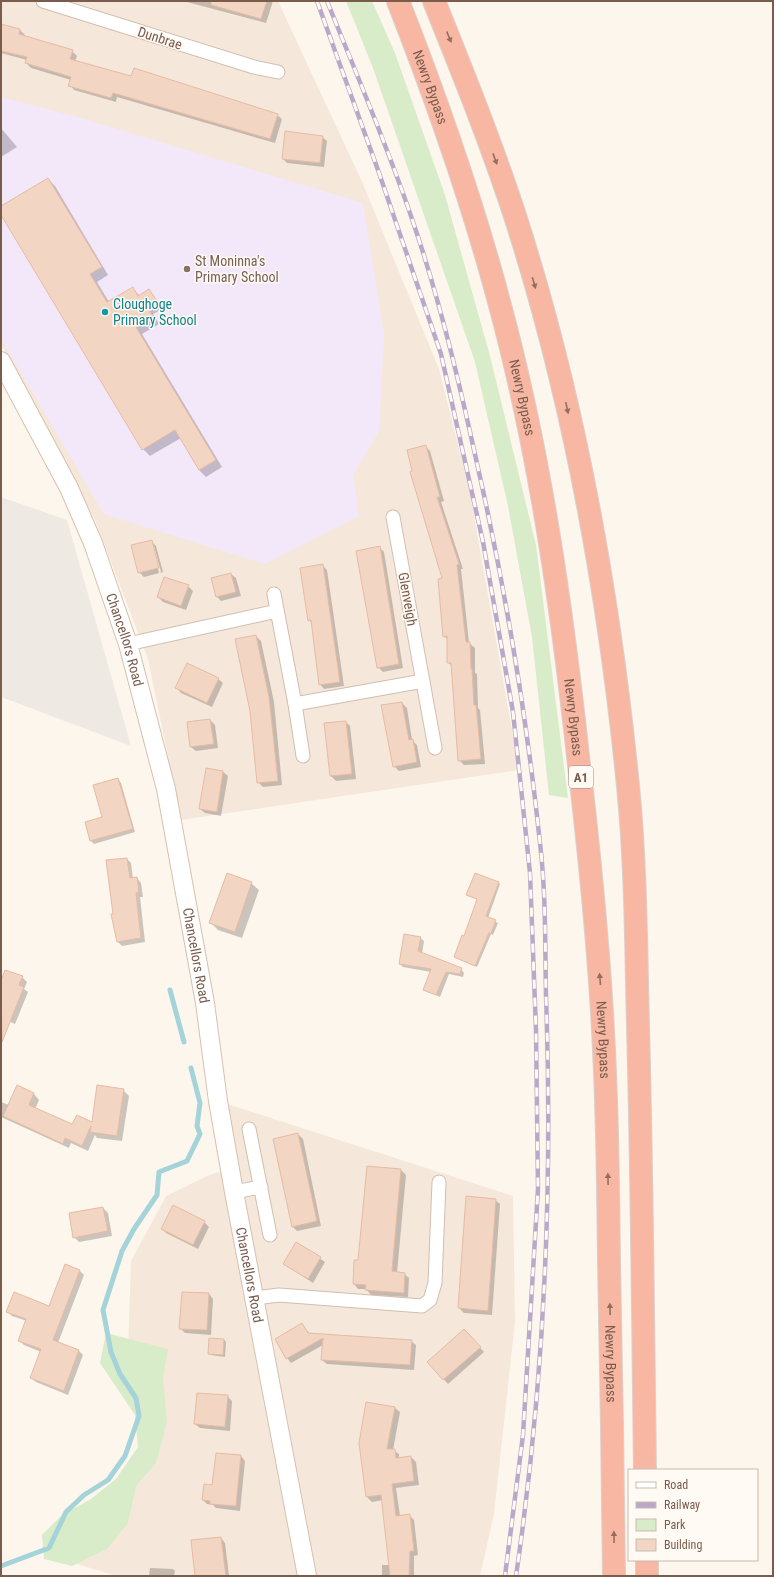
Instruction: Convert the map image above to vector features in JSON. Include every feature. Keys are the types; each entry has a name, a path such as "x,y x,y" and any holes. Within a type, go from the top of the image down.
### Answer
{"highway":[{"name":"Newry Bypass","path":"398,1 431,84 469,200 498,298 526,415 553,558 560,604 588,849 601,998 607,1126 614,1576"},
{"path":"434,1 471,91 516,219 562,381 590,508 613,650 628,790 636,933 646,1469"},
{"path":"647,1561 647,1576"}],"street":[{"name":"Dunbrae","path":"43,1 254,67 278,72"},
{"name":"Chancellors Road","path":"1,361 69,488 93,543 128,644 166,789 205,1003 218,1101 234,1192 307,1576"},
{"name":"Glenveigh","path":"393,517 435,748"},
{"path":"274,594 295,704 303,756"},
{"path":"128,644 277,611"},
{"path":"295,704 423,681"},
{"path":"249,1129 270,1235"},
{"path":"255,1298 279,1295 422,1306 430,1300 435,1283 439,1182"},
{"path":"234,1192 261,1187"}],"shaded area":[{"path":"1,1 278,1 363,184 439,369 470,493 519,770 181,820 148,659 95,520 1,344"},
{"name":"St Moninna's Primary School","path":"1,97 77,117 363,203 384,334 379,431 353,475 359,516 265,564 104,514 1,339"},
{"path":"1,497 67,520 131,746 1,697"},
{"path":"218,1101 513,1196 515,1321 494,1514 480,1576 117,1576 60,1559 148,1441 128,1351 131,1261 166,1196 207,1176 230,1168"}],"green space":[{"path":"346,1 372,1 395,53 445,195 490,356 536,545 568,798 549,795 532,637 508,506 475,362 373,68"},
{"path":"106,1333 168,1349 163,1378 167,1423 156,1463 136,1486 128,1523 107,1549 72,1566 44,1559 42,1535 62,1515 91,1499 116,1479 138,1447 135,1415 100,1363"}],"building":[{"path":"211,1 267,1 261,19 211,5"},
{"path":"1,24 20,29 19,34 73,50 70,59 131,76 134,68 278,114 270,139 113,93 111,98 68,86 71,77 25,63 27,57 1,51"},
{"path":"285,131 323,136 320,163 282,159"},
{"name":"Cloughoge Primary School","path":"48,178 102,267 90,274 107,302 133,287 138,296 149,289 157,301 147,307 153,317 136,327 216,460 199,470 175,430 142,450 1,215 1,206"},
{"path":"426,445 440,497 437,497 459,564 457,565 466,642 470,642 474,705 476,705 481,759 458,761 451,663 447,663 447,636 443,637 438,579 442,578 410,472 412,471 407,450"},
{"path":"152,540 159,568 138,573 131,545"},
{"path":"380,546 399,664 377,668 356,551"},
{"path":"323,564 340,682 319,685 311,620 308,621 300,568"},
{"path":"231,573 236,592 216,597 211,578"},
{"path":"164,577 189,585 181,606 157,597"},
{"path":"256,635 269,697 278,781 257,783 250,711 235,639"},
{"path":"187,663 219,678 207,703 175,688"},
{"path":"402,702 409,740 413,739 417,762 393,767 381,705"},
{"path":"210,719 214,744 190,747 187,722"},
{"path":"346,721 352,774 330,776 324,723"},
{"path":"206,768 223,771 217,812 199,809"},
{"path":"118,778 133,829 90,841 85,822 102,817 93,785"},
{"path":"127,858 130,878 137,877 139,892 136,893 141,938 117,942 111,914 113,914 106,860"},
{"path":"227,873 252,882 235,932 209,923"},
{"path":"475,873 499,882 486,916 496,920 475,966 454,957 462,935 464,936 477,899 466,895"},
{"path":"404,934 421,937 418,951 462,968 460,974 446,972 436,995 423,990 431,969 399,964"},
{"path":"5,970 23,976 19,985 24,987 2,1042 1,981"},
{"path":"17,1085 34,1093 29,1105 72,1124 77,1115 92,1122 97,1085 124,1089 117,1136 90,1132 91,1126 82,1146 65,1138 63,1144 3,1116"},
{"path":"298,1133 317,1221 292,1227 273,1139"},
{"path":"367,1166 401,1169 392,1271 405,1273 404,1293 365,1290 366,1285 353,1284 354,1260 358,1260"},
{"path":"466,1196 496,1199 488,1311 458,1308"},
{"path":"173,1205 205,1221 193,1245 161,1229"},
{"path":"103,1207 108,1231 73,1238 69,1213"},
{"path":"296,1242 321,1257 308,1279 283,1264"},
{"path":"65,1264 80,1270 53,1340 79,1350 64,1391 30,1378 41,1349 18,1341 26,1319 6,1312 14,1292 49,1306"},
{"path":"182,1292 209,1293 207,1330 179,1329"},
{"path":"302,1323 308,1333 412,1340 410,1365 321,1360 323,1338 286,1359 275,1339"},
{"path":"464,1329 481,1347 443,1380 427,1362"},
{"path":"209,1338 224,1339 223,1355 208,1354"},
{"path":"197,1393 228,1395 225,1427 194,1424"},
{"path":"366,1402 395,1407 387,1449 395,1449 396,1458 411,1456 414,1481 392,1484 396,1516 410,1514 414,1551 410,1551 409,1576 390,1576 381,1495 366,1497 359,1443"},
{"path":"216,1453 241,1455 236,1506 210,1504 210,1501 202,1500 204,1484 212,1485"},
{"path":"221,1537 226,1576 195,1576 191,1540"}],"waterway":[{"path":"170,990 184,1042"},
{"path":"1,1566 49,1548 66,1512 84,1495 108,1480 125,1456 139,1416 136,1398 120,1374 111,1352 103,1310 122,1251 134,1229 157,1195 159,1172 187,1161 200,1134 197,1126 200,1103 191,1068"}],"railway":[{"path":"317,1 378,170 441,354 483,542 513,712 530,873 536,1030 538,1189 523,1435 505,1576"},
{"path":"327,1 371,109 402,191 432,283 450,347 473,444 499,568 515,659 535,797 542,862 545,919 548,1069 547,1214 540,1360 526,1504 516,1576"}],"place":[{"name":"St Moninna's Primary School","path":"187,269"},
{"name":"Cloughoge Primary School","path":"105,312"}]}
